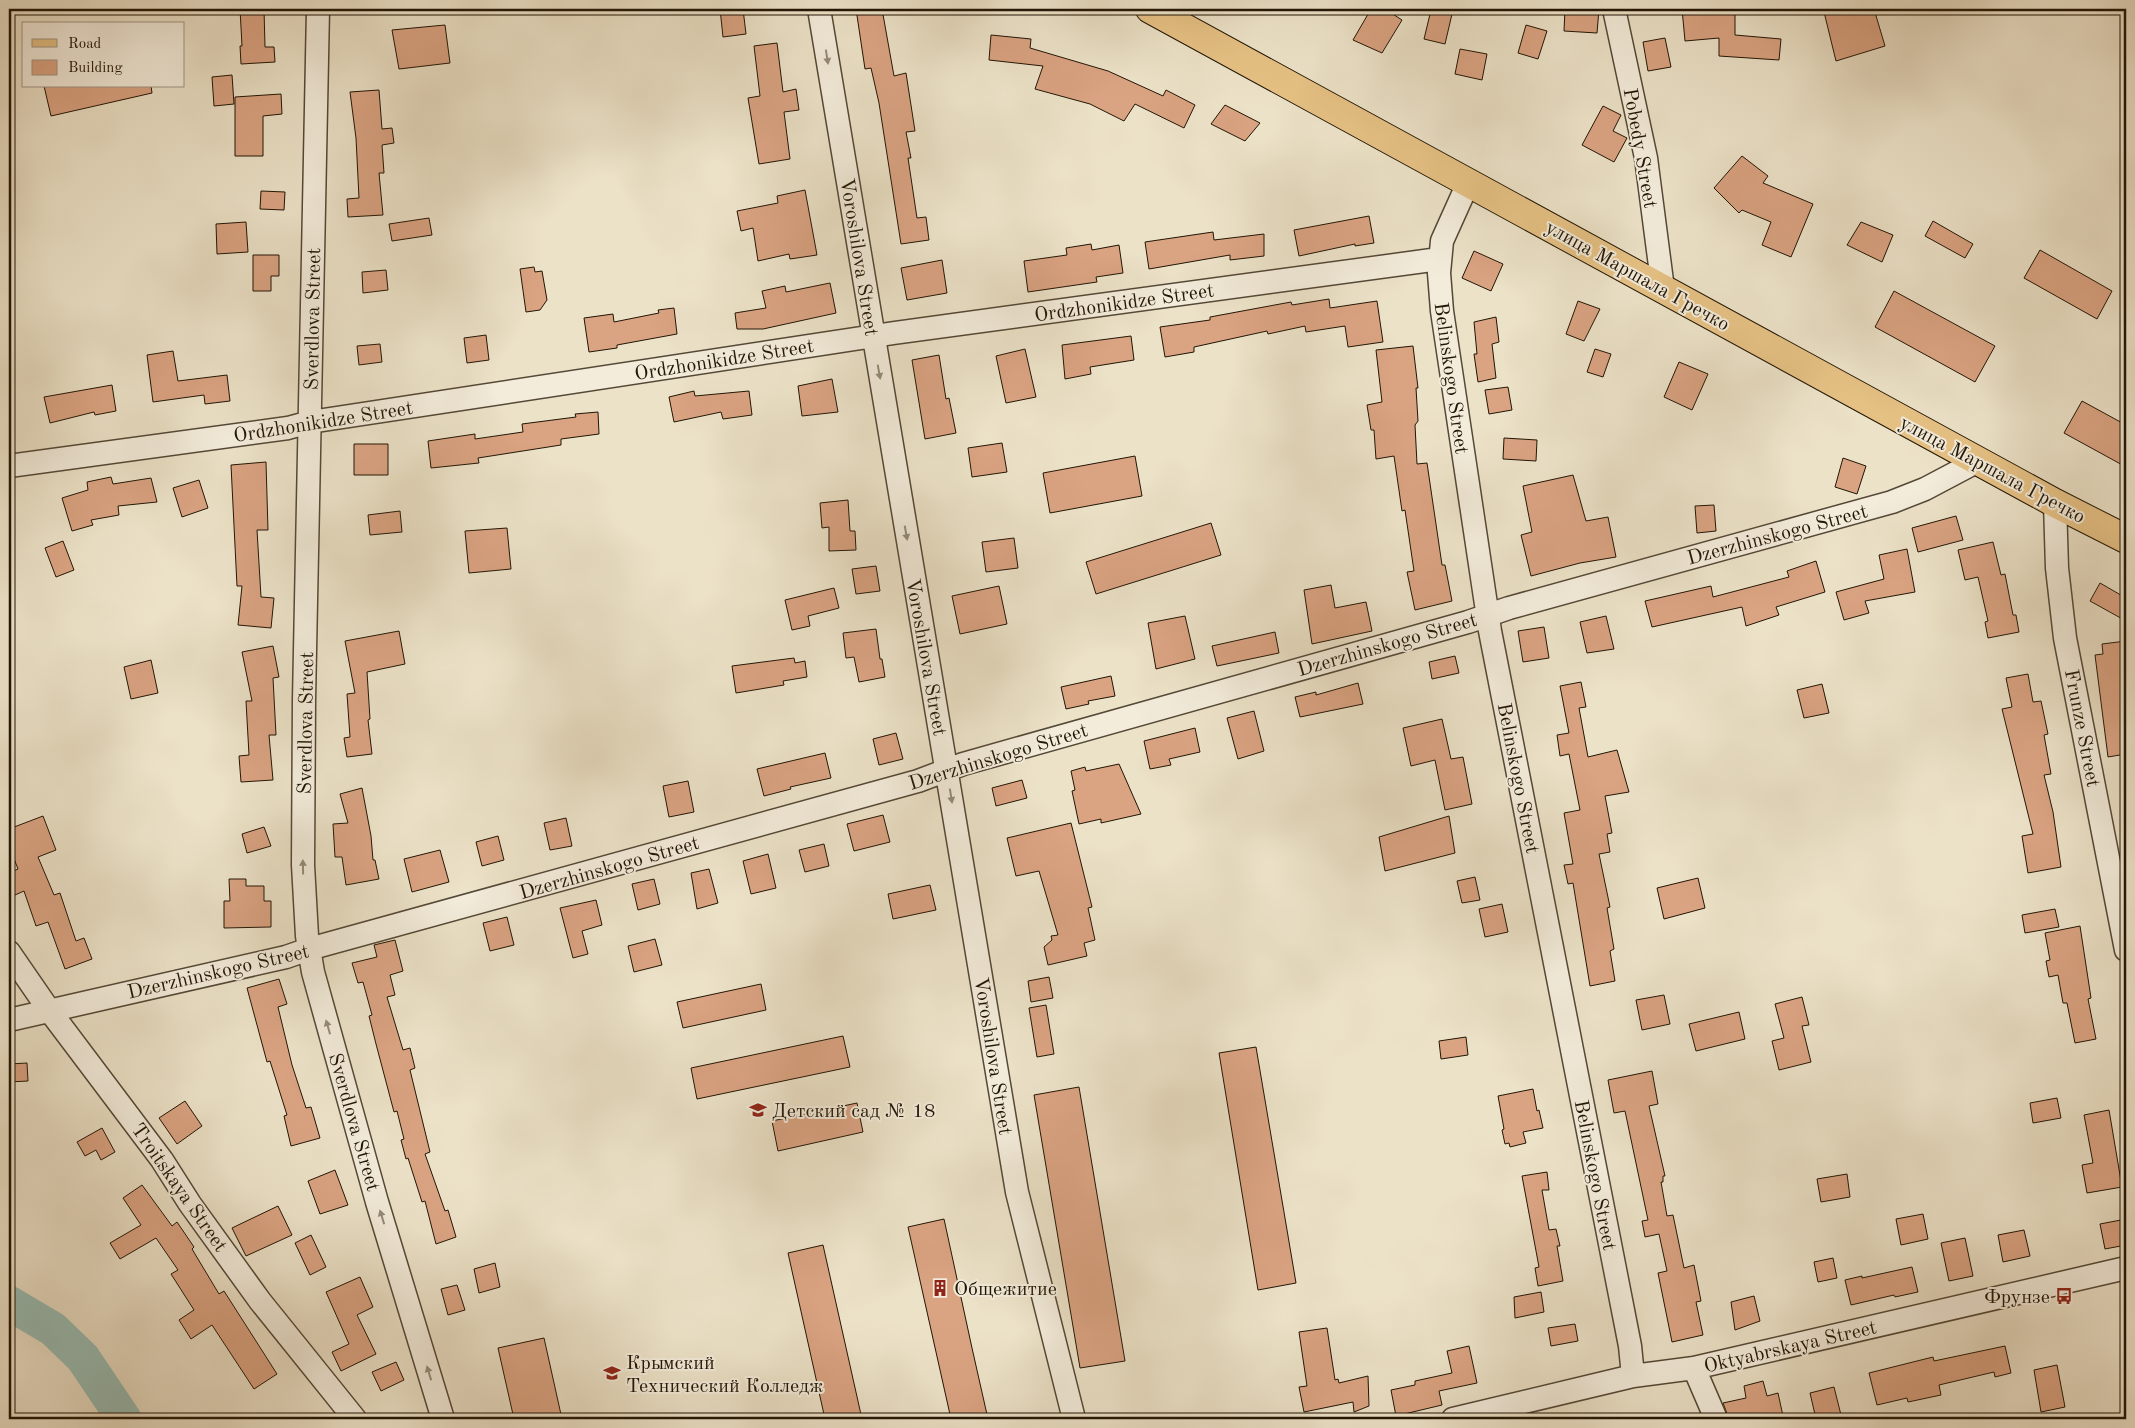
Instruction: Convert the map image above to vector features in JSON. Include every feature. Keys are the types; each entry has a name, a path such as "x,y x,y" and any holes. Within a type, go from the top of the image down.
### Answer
{"main road":[{"name":"улица Маршала Гречко","path":"1150,9 1469,181 2055,503 2126,539"}],"street":[{"name":"Sverdlova Street","path":"318,9 303,865 309,949 313,972 375,1192 443,1419"},
{"name":"Voroshilova Street","path":"819,9 1017,1192 1074,1419"},
{"name":"Pobedy Street","path":"1614,9 1646,158 1663,289"},
{"name":"Belinskogo Street","path":"1469,181 1442,241 1439,259 1442,312 1487,615 1626,1326 1633,1376"},
{"name":"Ordzhonikidze Street","path":"9,466 288,428 310,422 873,336 1439,259"},
{"name":"Dzerzhinskogo Street","path":"9,1020 286,957 309,949 918,781 947,770 1487,615 1892,502 1925,489 1978,461"},
{"name":"Frunze Street","path":"2055,503 2057,568 2065,638 2126,950"},
{"name":"Troitskaya Street","path":"9,952 49,1010 162,1160 190,1204 260,1300 355,1419"},
{"name":"Oktyabrskaya Street","path":"1453,1419 1633,1376 1694,1368 2126,1268"},
{"path":"1694,1368 1716,1419"}],"building":[{"path":"240,9 264,9 265,47 274,47 275,62 241,64"},
{"path":"720,9 743,9 746,34 723,37"},
{"path":"856,9 882,9 894,76 906,73 915,131 906,132 911,158 908,158 917,218 926,217 929,240 901,244 879,103 871,68 865,69"},
{"path":"1371,9 1385,9 1402,20 1382,53 1353,40"},
{"path":"1565,9 1599,9 1597,33 1564,31"},
{"path":"1682,9 1735,9 1735,35 1781,39 1779,60 1719,56 1719,38 1685,41"},
{"path":"1835,9 1874,9 1885,46 1836,61 1824,12"},
{"path":"1431,10 1452,14 1445,44 1424,39"},
{"path":"445,25 450,63 399,69 392,30"},
{"path":"1526,25 1547,31 1538,59 1518,53"},
{"path":"991,35 1031,39 1030,48 1108,71 1163,96 1166,90 1195,105 1184,128 1135,104 1124,121 1090,104 1035,89 1043,66 989,60"},
{"path":"1665,38 1671,67 1648,71 1643,42"},
{"path":"777,43 783,92 796,89 799,110 784,112 790,159 759,164 748,98 760,96 754,46"},
{"path":"1460,49 1487,54 1482,80 1455,74"},
{"path":"232,75 234,104 214,106 212,77"},
{"path":"44,88 151,88 152,93 51,116"},
{"path":"379,90 382,129 392,128 394,143 382,145 384,173 379,173 383,215 348,217 347,199 359,198 356,138 350,92"},
{"path":"281,94 282,114 263,116 263,156 235,156 235,97"},
{"path":"1225,105 1260,123 1245,141 1211,124"},
{"path":"1603,106 1621,115 1613,131 1627,138 1614,162 1582,145"},
{"path":"1742,156 1768,176 1763,183 1813,204 1791,257 1762,245 1771,222 1742,210 1739,213 1714,188"},
{"path":"805,190 817,255 790,259 789,254 758,261 753,228 741,231 737,211 778,203 777,196"},
{"path":"261,191 285,192 284,210 260,209"},
{"path":"1369,216 1374,243 1355,246 1355,244 1299,256 1294,230"},
{"path":"429,218 432,235 392,241 389,224"},
{"path":"1933,221 1973,244 1965,258 1925,236"},
{"path":"246,222 248,252 217,254 216,224"},
{"path":"1861,222 1893,235 1882,262 1847,245"},
{"path":"1213,232 1214,240 1264,234 1264,256 1230,260 1230,255 1149,269 1145,242"},
{"path":"1091,244 1092,250 1119,245 1123,273 1096,277 1097,282 1028,292 1024,261 1067,255 1066,248"},
{"path":"2040,250 2112,291 2097,319 2024,278"},
{"path":"1474,251 1503,264 1491,291 1462,278"},
{"path":"253,255 279,255 279,276 271,276 271,291 253,291"},
{"path":"942,260 947,293 907,300 901,268"},
{"path":"534,267 535,272 542,271 547,300 540,310 526,312 520,269"},
{"path":"386,270 388,290 363,293 362,272"},
{"path":"830,283 836,313 763,329 737,329 735,313 766,308 762,291 785,286 786,292"},
{"path":"1894,291 1995,346 1975,382 1875,327"},
{"path":"1329,299 1330,308 1377,301 1383,342 1348,347 1345,326 1306,332 1305,326 1268,334 1267,331 1194,347 1194,352 1165,357 1160,327 1210,320 1210,317 1291,302 1292,305"},
{"path":"1578,301 1600,309 1584,341 1566,334"},
{"path":"674,308 677,334 617,345 617,348 589,352 584,318 613,314 614,322 659,313 658,310"},
{"path":"1496,317 1499,342 1492,344 1496,378 1478,382 1474,354 1477,354 1474,322"},
{"path":"486,335 489,360 467,363 464,338"},
{"path":"1131,336 1134,360 1090,367 1091,374 1065,379 1062,345"},
{"path":"380,344 382,362 359,365 357,346"},
{"path":"1413,346 1418,388 1416,388 1418,421 1415,425 1417,464 1427,463 1442,565 1445,565 1452,601 1415,610 1407,572 1414,571 1405,510 1402,511 1394,456 1376,459 1374,430 1371,430 1367,405 1382,402 1376,350"},
{"path":"1025,349 1036,397 1006,403 996,356"},
{"path":"1595,349 1611,354 1603,377 1587,372"},
{"path":"173,351 178,381 227,375 230,401 205,404 204,395 153,402 147,355"},
{"path":"939,355 946,399 949,398 956,433 925,439 912,360"},
{"path":"1679,362 1708,374 1692,410 1664,397"},
{"path":"832,379 838,412 802,416 798,386"},
{"path":"112,385 116,411 95,415 94,412 50,423 44,397"},
{"path":"1508,387 1512,410 1489,414 1485,390"},
{"path":"694,391 695,396 749,391 752,415 723,419 721,412 674,422 669,397"},
{"path":"2082,401 2126,425 2126,467 2064,433"},
{"path":"598,412 599,434 561,439 561,445 478,458 479,463 431,468 428,441 475,434 475,439 523,432 522,424 576,417 575,414"},
{"path":"1504,438 1537,440 1536,461 1503,459"},
{"path":"1002,443 1007,472 972,477 968,448"},
{"path":"354,444 388,444 388,475 354,475"},
{"path":"1135,456 1142,496 1050,513 1043,473"},
{"path":"1843,458 1866,466 1857,494 1835,487"},
{"path":"266,462 268,530 257,530 261,597 274,598 271,628 238,625 242,586 237,586 231,465"},
{"path":"1573,475 1586,521 1608,517 1616,557 1580,563 1531,576 1521,535 1532,532 1523,486"},
{"path":"111,477 113,484 151,478 157,502 118,506 119,515 91,520 93,525 72,531 62,498 88,490 87,482"},
{"path":"199,480 208,508 182,517 173,488"},
{"path":"848,500 850,531 855,531 856,550 829,551 829,527 822,528 820,503"},
{"path":"1714,505 1716,531 1697,533 1695,506"},
{"path":"400,511 402,532 370,535 368,515"},
{"path":"1956,516 1963,540 1918,552 1912,528"},
{"path":"1211,523 1221,555 1096,594 1086,562"},
{"path":"507,528 511,569 469,573 465,531"},
{"path":"1014,538 1018,568 986,572 982,542"},
{"path":"63,541 74,570 56,577 45,548"},
{"path":"1993,542 2001,575 2005,574 2013,615 2016,615 2019,632 1988,638 1985,622 1988,621 1978,577 1965,580 1958,550"},
{"path":"1907,549 1915,592 1865,601 1869,613 1844,620 1836,592 1884,579 1879,555"},
{"path":"1816,561 1825,592 1776,607 1779,615 1746,626 1742,607 1652,627 1645,601 1711,586 1713,597 1789,577 1787,571"},
{"path":"876,566 880,591 856,594 852,569"},
{"path":"2100,583 2126,598 2126,621 2090,601"},
{"path":"1331,585 1335,608 1366,602 1372,631 1312,644 1304,590"},
{"path":"999,586 1007,624 960,634 952,596"},
{"path":"834,588 839,608 808,616 810,626 792,630 785,600"},
{"path":"1185,616 1195,659 1156,669 1148,623"},
{"path":"1606,616 1614,649 1587,653 1580,622"},
{"path":"1544,627 1549,658 1523,662 1518,631"},
{"path":"876,629 880,659 882,659 885,677 859,682 854,657 846,658 843,633"},
{"path":"399,631 405,664 367,672 370,719 368,720 372,754 347,757 344,738 350,737 347,694 355,693 345,641"},
{"path":"1275,632 1279,653 1217,666 1212,646"},
{"path":"2126,641 2126,754 2108,757 2095,655 2103,654 2102,644"},
{"path":"273,646 279,677 273,678 276,735 269,735 273,780 241,782 239,756 249,755 246,701 252,701 242,652"},
{"path":"1455,656 1459,673 1432,679 1429,662"},
{"path":"794,658 795,663 805,661 807,677 783,681 784,685 736,693 732,666"},
{"path":"151,660 158,693 131,699 124,667"},
{"path":"2028,674 2033,702 2041,701 2048,734 2044,735 2051,774 2044,775 2053,812 2061,867 2028,873 2022,836 2033,834 2002,709 2012,707 2006,678"},
{"path":"1111,676 1115,696 1088,701 1089,704 1066,709 1061,687"},
{"path":"1581,682 1586,707 1579,708 1588,757 1617,750 1629,792 1605,796 1612,833 1607,834 1610,852 1599,854 1610,907 1607,908 1614,949 1610,951 1615,981 1590,986 1573,883 1568,884 1564,865 1573,864 1564,813 1580,810 1569,754 1560,756 1557,735 1569,733 1560,686"},
{"path":"1358,683 1363,704 1300,717 1295,697 1316,692 1316,695"},
{"path":"1822,684 1829,713 1804,718 1797,690"},
{"path":"1254,711 1264,751 1238,759 1227,718"},
{"path":"1442,719 1451,759 1463,757 1472,804 1445,810 1435,760 1411,766 1403,728"},
{"path":"1195,728 1200,752 1169,759 1171,765 1150,769 1144,741"},
{"path":"896,733 903,759 879,765 873,739"},
{"path":"825,753 831,778 790,787 791,789 764,796 757,769"},
{"path":"1119,764 1141,814 1101,823 1101,819 1079,824 1072,791 1075,790 1071,771 1085,767 1086,771"},
{"path":"1022,780 1027,798 996,806 992,788"},
{"path":"688,781 694,812 669,817 663,786"},
{"path":"362,788 371,836 373,860 375,860 379,879 346,885 342,857 335,857 333,824 348,823 340,794"},
{"path":"883,815 890,842 854,851 847,824"},
{"path":"43,816 56,850 38,857 54,895 60,893 76,941 84,938 92,959 65,969 48,922 36,926 24,891 15,895 9,880 9,873 18,869 9,846 9,829"},
{"path":"1449,816 1455,853 1385,871 1379,837"},
{"path":"566,818 572,846 550,850 544,823"},
{"path":"1071,823 1092,907 1088,908 1095,940 1084,943 1087,956 1048,965 1044,947 1052,940 1051,936 1058,935 1039,871 1016,876 1007,838"},
{"path":"264,827 271,846 247,853 242,834"},
{"path":"498,836 504,860 482,866 476,842"},
{"path":"824,844 829,866 805,872 799,850"},
{"path":"440,850 449,882 412,892 404,859"},
{"path":"768,854 776,888 751,894 743,861"},
{"path":"709,869 718,903 697,909 691,873"},
{"path":"1475,877 1480,900 1462,903 1457,881"},
{"path":"1698,878 1705,908 1664,919 1657,888"},
{"path":"229,879 246,879 246,886 264,886 264,901 271,901 271,927 224,928 224,901 230,901"},
{"path":"654,879 660,904 638,910 632,884"},
{"path":"930,885 936,910 893,919 888,894"},
{"path":"596,900 602,925 582,931 588,954 573,958 560,908"},
{"path":"1502,904 1508,932 1485,937 1479,909"},
{"path":"2055,909 2059,927 2025,933 2022,915"},
{"path":"507,917 514,945 490,951 483,923"},
{"path":"2080,926 2091,998 2088,999 2096,1039 2075,1043 2067,1003 2063,1003 2058,975 2049,977 2046,961 2050,960 2045,933"},
{"path":"655,939 662,965 634,972 628,946"},
{"path":"395,940 403,971 390,975 395,995 387,997 403,1050 410,1048 415,1068 410,1070 430,1152 425,1154 445,1211 448,1210 456,1237 436,1244 425,1201 422,1202 408,1158 406,1159 401,1140 404,1139 397,1111 394,1112 376,1044 369,1016 372,1015 363,982 358,983 352,963 377,957 374,945"},
{"path":"1049,977 1053,998 1031,1002 1028,981"},
{"path":"279,979 287,1004 278,1007 292,1065 306,1108 311,1107 320,1138 291,1146 284,1116 287,1115 270,1061 267,1062 247,988"},
{"path":"761,984 766,1010 683,1028 677,1002"},
{"path":"1664,995 1670,1024 1642,1030 1636,1000"},
{"path":"1802,997 1809,1025 1802,1026 1811,1062 1779,1070 1772,1041 1784,1038 1775,1004"},
{"path":"1046,1005 1054,1054 1037,1057 1029,1008"},
{"path":"1739,1012 1745,1039 1696,1051 1689,1024"},
{"path":"843,1036 850,1067 697,1099 691,1068"},
{"path":"1466,1037 1468,1055 1441,1059 1439,1041"},
{"path":"1256,1047 1296,1283 1258,1290 1219,1053"},
{"path":"27,1063 28,1081 9,1082 9,1064"},
{"path":"1652,1071 1658,1104 1649,1106 1665,1176 1663,1176 1663,1182 1661,1182 1667,1216 1673,1215 1684,1268 1694,1265 1701,1301 1696,1302 1703,1335 1672,1342 1658,1273 1667,1271 1659,1234 1645,1237 1642,1221 1648,1220 1625,1111 1614,1113 1608,1080"},
{"path":"1079,1087 1125,1361 1080,1368 1034,1095"},
{"path":"1533,1089 1537,1111 1539,1110 1543,1128 1523,1132 1526,1143 1510,1147 1509,1143 1505,1144 1498,1096"},
{"path":"2057,1098 2061,1118 2033,1123 2030,1103"},
{"path":"185,1101 202,1126 177,1144 159,1118"},
{"path":"857,1103 863,1132 778,1151 772,1121"},
{"path":"2109,1110 2122,1187 2087,1193 2082,1165 2093,1163 2084,1115"},
{"path":"102,1128 115,1152 101,1160 96,1150 85,1156 77,1142"},
{"path":"335,1170 348,1205 320,1214 308,1181"},
{"path":"1547,1172 1549,1190 1542,1190 1549,1230 1556,1229 1560,1246 1557,1246 1563,1281 1538,1286 1535,1268 1539,1267 1522,1176"},
{"path":"1847,1174 1850,1197 1821,1202 1817,1179"},
{"path":"142,1185 172,1226 177,1222 194,1247 192,1249 219,1294 224,1291 277,1374 254,1389 212,1325 191,1339 179,1320 194,1310 171,1274 178,1270 156,1238 120,1259 110,1243 141,1225 123,1198"},
{"path":"278,1206 292,1235 246,1256 232,1228"},
{"path":"1923,1214 1928,1239 1901,1245 1896,1219"},
{"name":"Общежитие","path":"944,1219 988,1419 951,1419 908,1227"},
{"path":"2126,1219 2126,1245 2105,1249 2100,1224"},
{"path":"2024,1230 2030,1256 2003,1262 1998,1235"},
{"path":"311,1235 326,1267 310,1275 295,1243"},
{"path":"1965,1238 1973,1276 1949,1281 1941,1243"},
{"path":"823,1245 862,1419 825,1419 788,1253"},
{"path":"1833,1258 1837,1278 1818,1282 1814,1262"},
{"path":"495,1263 500,1287 479,1293 474,1269"},
{"path":"1912,1267 1918,1292 1895,1297 1894,1295 1851,1305 1845,1280"},
{"path":"360,1277 373,1307 357,1315 376,1354 341,1371 332,1352 349,1344 326,1292"},
{"path":"457,1285 465,1310 448,1315 441,1289"},
{"path":"1541,1292 1544,1312 1515,1318 1514,1297"},
{"path":"1754,1296 1760,1321 1735,1330 1731,1302"},
{"path":"1575,1324 1578,1341 1551,1346 1548,1328"},
{"path":"1327,1328 1335,1380 1338,1379 1339,1383 1368,1376 1369,1406 1354,1412 1353,1402 1304,1412 1299,1387 1307,1386 1299,1332"},
{"path":"544,1338 562,1419 514,1419 498,1348"},
{"path":"1469,1346 1477,1383 1439,1391 1442,1405 1396,1416 1391,1390 1415,1385 1415,1381 1452,1373 1447,1351"},
{"path":"2005,1346 2011,1373 1995,1377 1994,1372 1939,1385 1941,1395 1908,1402 1907,1398 1877,1405 1869,1373 1933,1357 1934,1361"},
{"path":"396,1362 404,1380 381,1391 372,1372"},
{"path":"2057,1365 2065,1407 2041,1412 2034,1370"},
{"path":"1763,1381 1767,1396 1778,1393 1783,1416 1768,1419 1729,1419 1723,1403 1746,1398 1744,1386"},
{"path":"1834,1387 1842,1419 1816,1419 1810,1393"}],"waterway":[{"path":"9,1303 53,1329 83,1358 124,1419"}],"place":[{"name":"Детский сад № 18","path":"758,1110"},
{"name":"Общежитие","path":"940,1288"},
{"name":"Фрунзе","path":"2064,1296"},
{"name":"Крымский Технический Колледж","path":"612,1373"}]}
